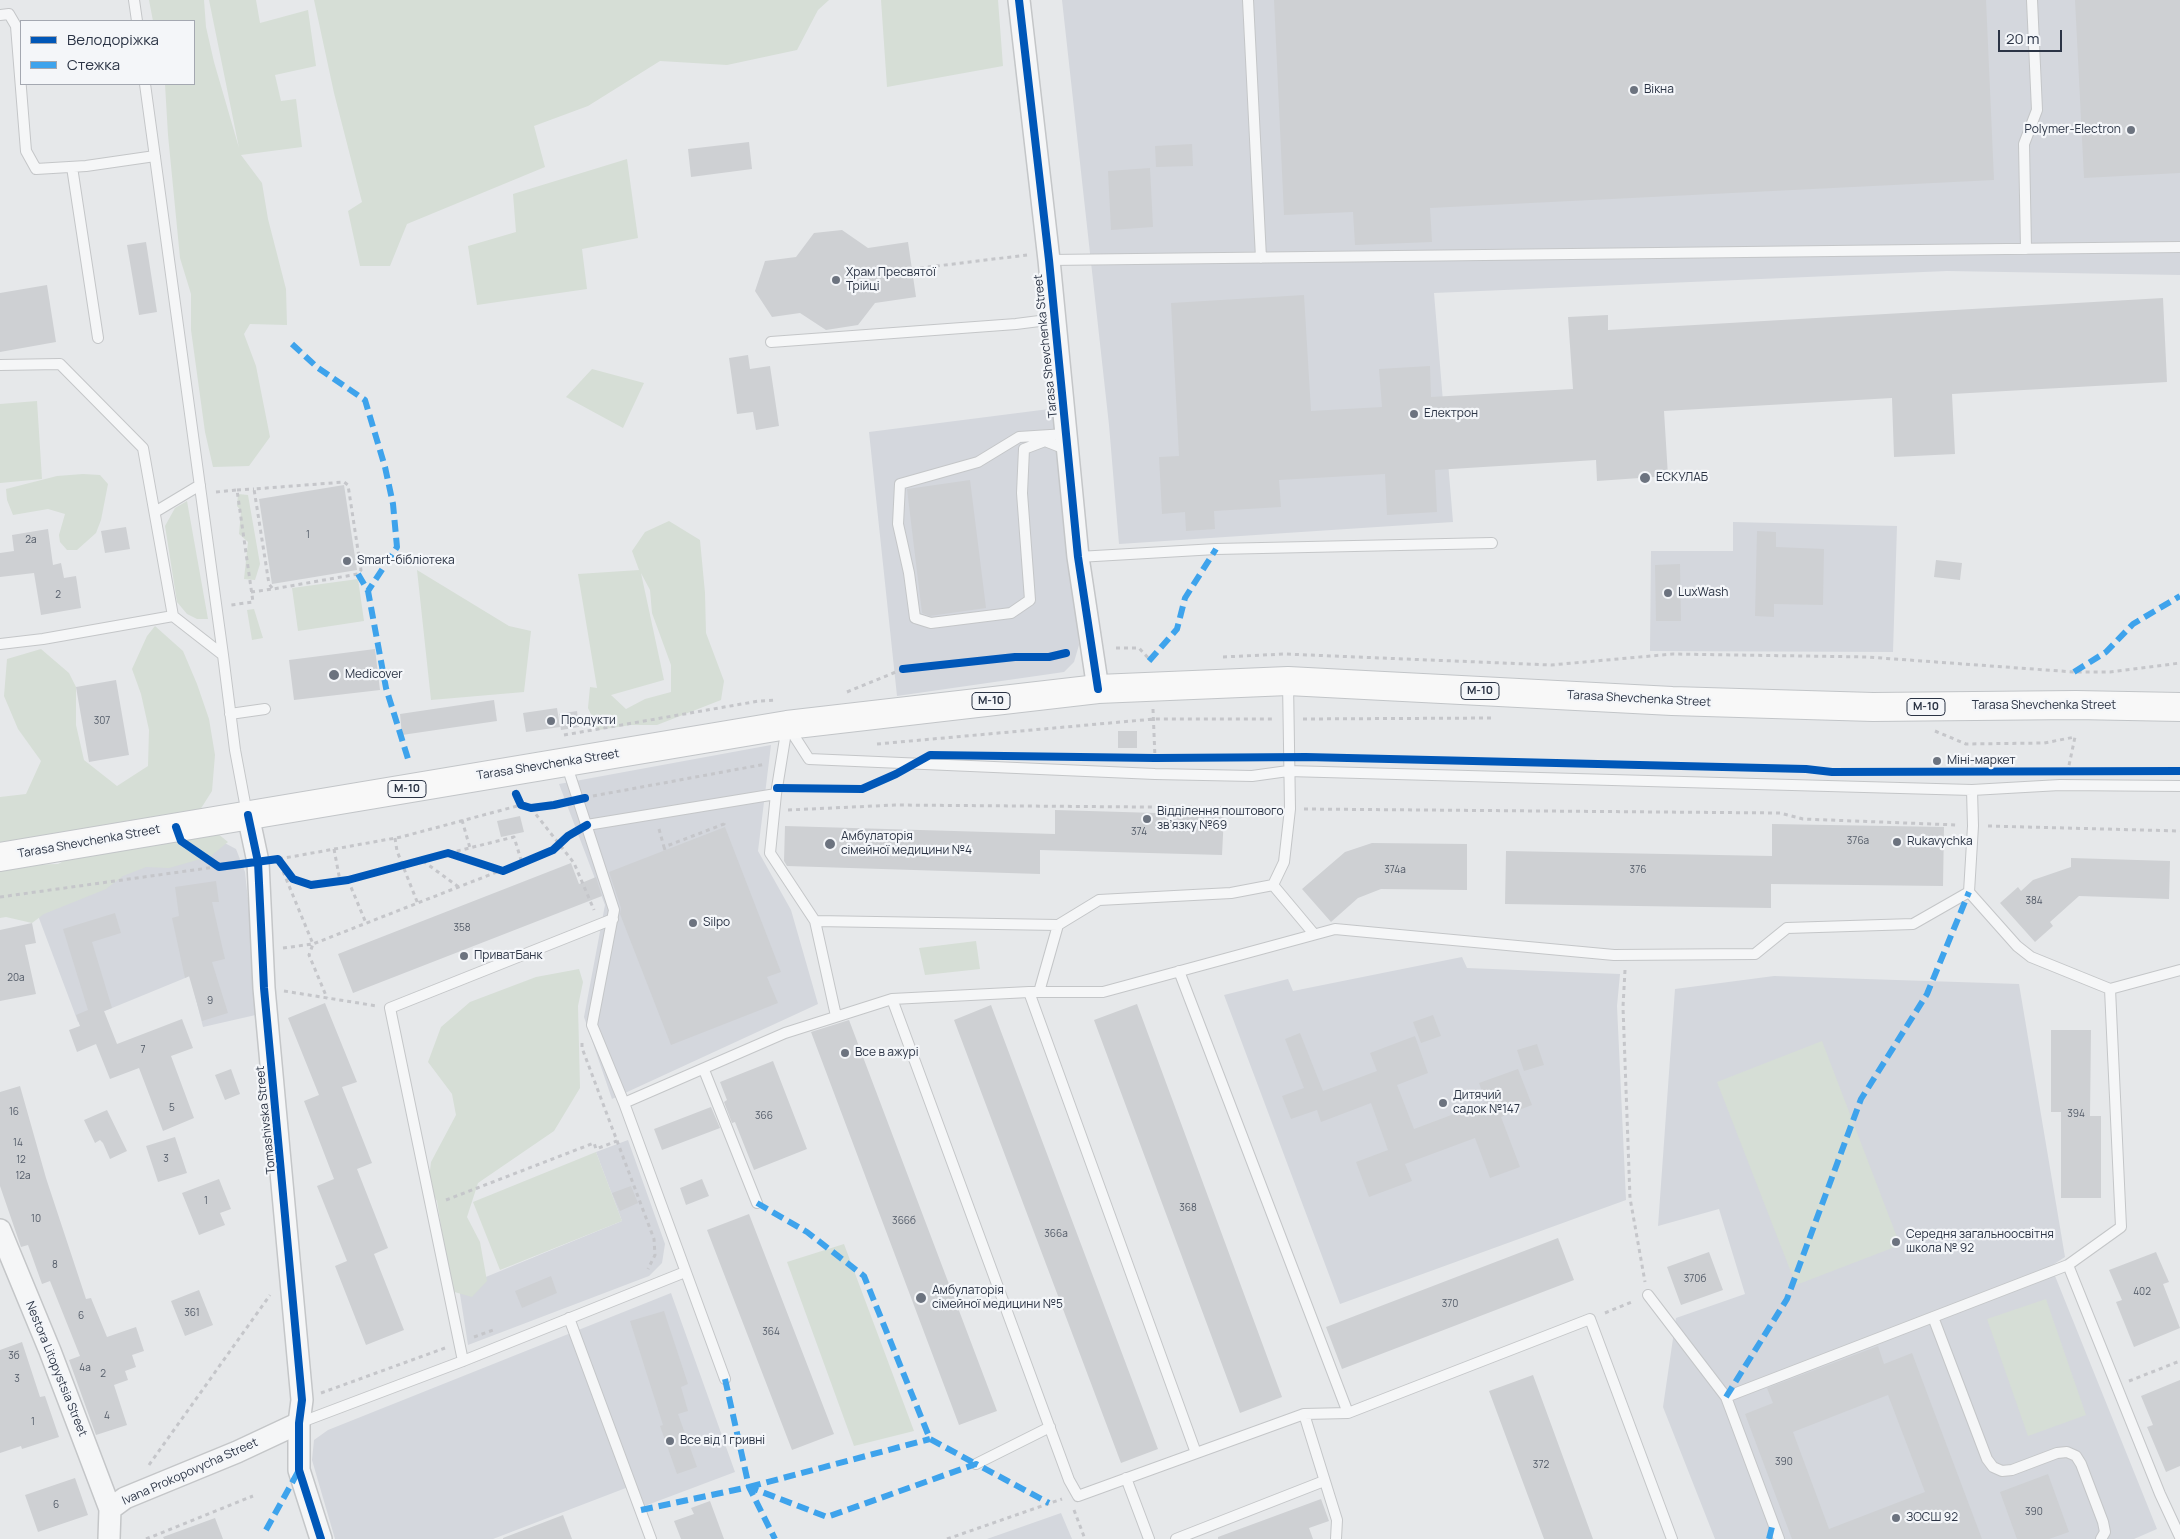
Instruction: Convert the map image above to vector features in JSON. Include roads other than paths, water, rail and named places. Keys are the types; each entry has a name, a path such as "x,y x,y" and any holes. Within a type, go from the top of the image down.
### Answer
{"main road":[{"name":"Tarasa Shevchenka Street","path":"0,857 566,762 787,712 1098,689 1288,681 1672,701 1864,707 2057,705 2180,707"}],"street":[{"name":"Tarasa Shevchenka Street","path":"1019,0 1041,257 1055,319 1078,557 1098,689"},
{"name":"Tomashivska Street","path":"248,815 259,861 264,988 302,1400 299,1424 299,1470 321,1539"},
{"name":"Nestora Litopystsia Street","path":"0,1230 50,1350 110,1509"},
{"name":"Ivana Prokopovycha Street","path":"109,1539 110,1509 125,1498 237,1452 299,1424"}],"lane":[{"path":"134,0 137,20"},
{"path":"1248,0 1261,258"},
{"path":"2026,249 2024,144 2037,110 2032,0"},
{"path":"0,15 9,14 16,26 20,76"},
{"path":"21,85 26,151 36,169 72,167 155,156"},
{"path":"145,85 230,714 248,815"},
{"path":"72,167 98,338"},
{"path":"1041,257 1261,258 2180,247"},
{"path":"771,342 1016,324 1055,319"},
{"path":"0,365 60,364 143,448 173,616 223,656"},
{"path":"1019,437 1067,442 1046,441 1024,449 1022,493 1030,600 1011,613 931,623 916,618 909,573 898,524 900,484 978,462 1019,437"},
{"path":"154,512 200,490"},
{"path":"1078,557 1216,549 1492,543"},
{"path":"0,644 173,616"},
{"path":"1273,885 1284,862 1290,809 1288,681"},
{"path":"230,714 264,709"},
{"path":"787,712 770,853 815,921 836,1016"},
{"path":"787,712 808,759 1155,774 1252,776 1288,771 1972,790 2060,786 2180,786"},
{"path":"566,762 582,799 587,825 614,910 592,1025 624,1103 725,1380"},
{"path":"1972,790 1973,826 1969,892 2017,946 2031,957 2110,989 2180,970"},
{"path":"587,825 776,794"},
{"path":"815,921 1058,925 1100,900 1231,893 1273,885"},
{"path":"1273,885 1314,934"},
{"path":"624,1103 704,1070 785,1033 892,999 1034,992 1103,992 1335,929 1626,955 1755,954 1787,928 1913,924 1969,892"},
{"path":"464,1361 390,1008 613,919"},
{"path":"1058,925 1034,992 1196,1453"},
{"path":"1179,971 1348,1413"},
{"path":"1726,1397 2068,1265 2121,1228 2113,1016 2110,989"},
{"path":"892,999 1050,1426 1074,1497 1304,1414 1348,1413 1590,1319 1672,1539"},
{"path":"704,1070 757,1203"},
{"path":"2068,1265 2180,1537"},
{"path":"299,1424 464,1361 685,1272"},
{"path":"1648,1295 1726,1397 1779,1539"},
{"path":"1933,1317 1987,1459 1993,1467 2002,1471 2012,1470 2057,1454 2067,1452 2076,1456 2082,1464 2103,1522 2105,1532 2102,1539"},
{"path":"570,1318 651,1539"},
{"path":"1304,1414 1337,1520 1336,1539"},
{"path":"976,1464 1050,1426"},
{"path":"1126,1478 1150,1539"},
{"path":"1176,1539 1324,1481"}],"place":[{"name":"Вікна","path":"1634,90"},
{"name":"Polymer-Electron","path":"2131,130"},
{"name":"Храм Пресвятої Трійці","path":"836,280"},
{"name":"Електрон","path":"1414,414"},
{"name":"ЕСКУЛАБ","path":"1645,478"},
{"name":"Smart-бібліотека","path":"347,561"},
{"name":"LuxWash","path":"1668,593"},
{"name":"Medicover","path":"334,675"},
{"name":"Продукти","path":"551,721"},
{"name":"Міні-маркет","path":"1937,761"},
{"name":"Відділення поштового зв’язку №69","path":"1147,819"},
{"name":"Rukavychka","path":"1897,842"},
{"name":"Амбулаторія сімейної медицини №4","path":"830,844"},
{"name":"Silpo","path":"693,923"},
{"name":"ПриватБанк","path":"464,956"},
{"name":"Все в ажурі","path":"845,1053"},
{"name":"Дитячий садок №147","path":"1443,1103"},
{"name":"Середня загальноосвітня школа № 92","path":"1896,1242"},
{"name":"Амбулаторія сімейної медицини №5","path":"921,1298"},
{"name":"Все від 1 гривні","path":"670,1441"},
{"name":"ЗОСШ 92","path":"1896,1518"}]}
